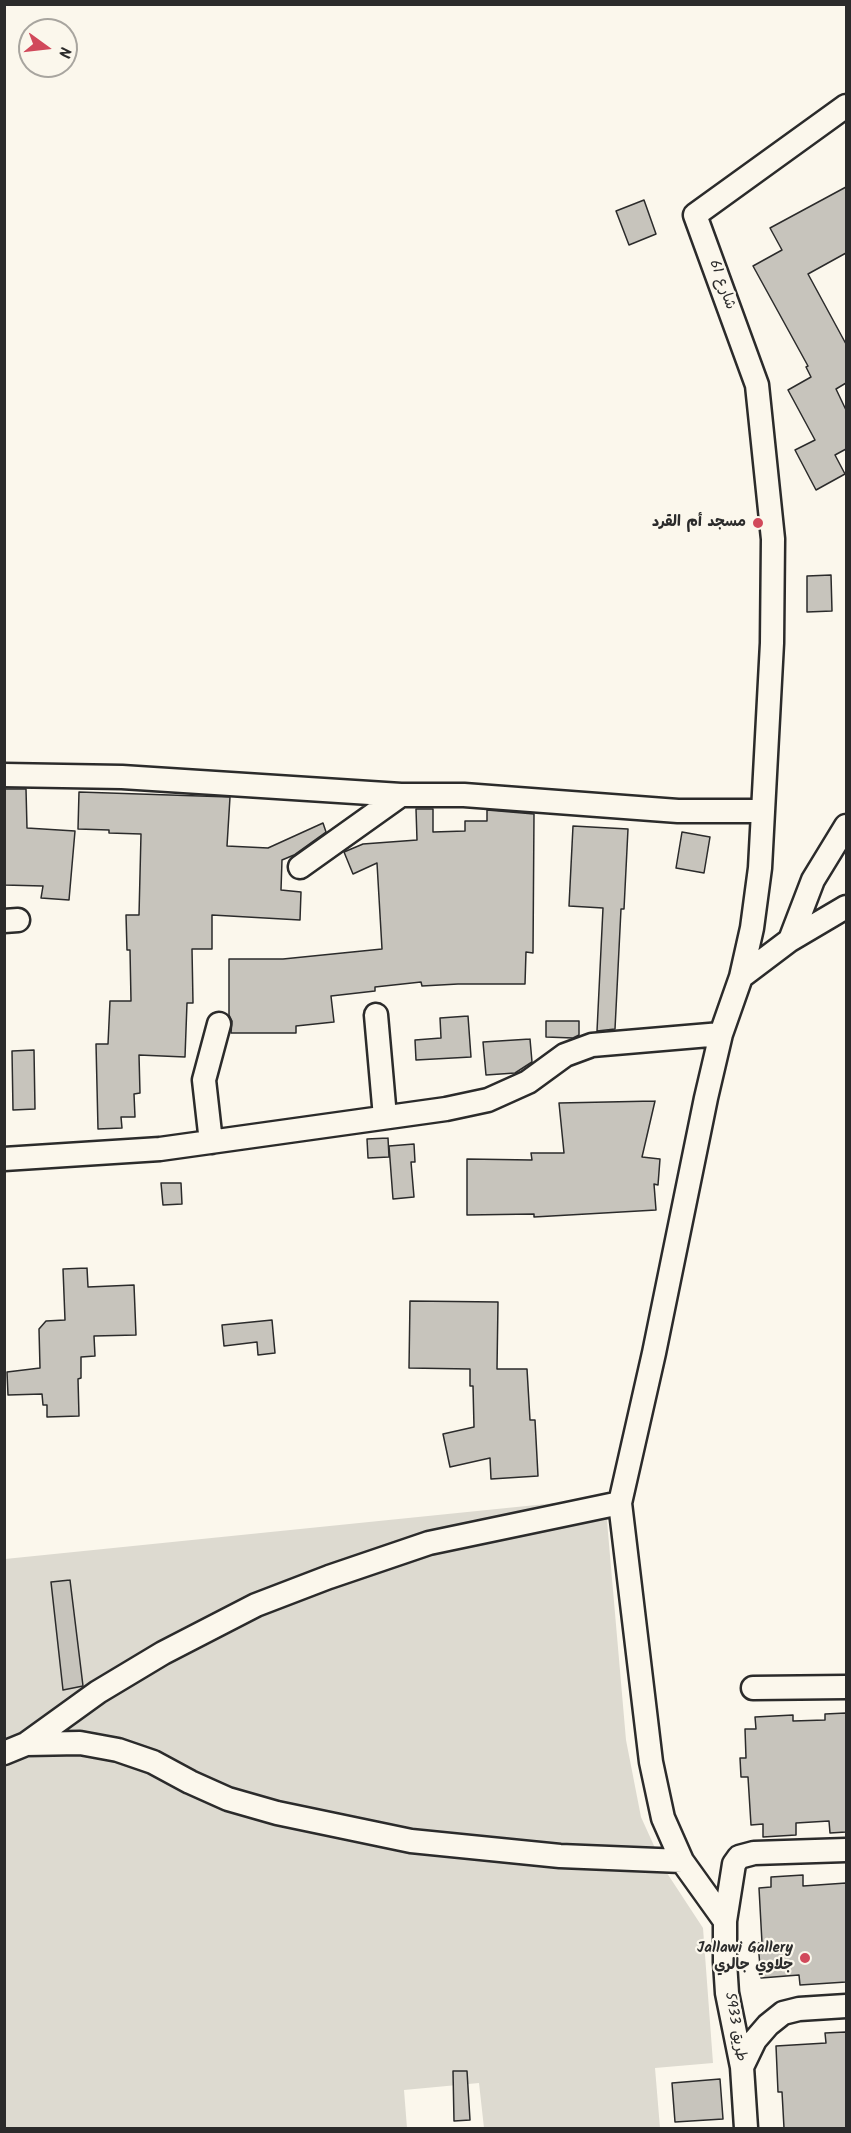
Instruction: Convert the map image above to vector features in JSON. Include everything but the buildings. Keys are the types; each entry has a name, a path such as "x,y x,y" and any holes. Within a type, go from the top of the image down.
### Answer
{"street":[{"name":"شارع 61","path":"763,811 772,643 773,539 757,385 695,215 846,106"},
{"path":"4,775 122,777 401,795 464,795 678,811 763,811 760,868 752,928 741,977 721,1034 706,1098 654,1353 620,1503 651,1762 663,1818 682,1860 725,1921"},
{"path":"300,867 401,795"},
{"path":"790,940 813,880 846,826"},
{"path":"741,977 790,940 846,907"},
{"path":"376,1015 385,1117"},
{"path":"211,1142 204,1080 219,1024"},
{"path":"4,1159 160,1149 446,1109 488,1100 528,1082 565,1055 592,1045 721,1034"},
{"path":"4,1753 27,1744 98,1692 163,1653 256,1605 429,1543 620,1503"},
{"path":"753,1688 846,1687"},
{"path":"27,1744 80,1743 118,1750 153,1762 228,1799 277,1813 411,1841 560,1856 682,1860"},
{"name":"طريق 5933","path":"746,2128 742,2067 727,1993 725,1921 734,1864 739,1857 754,1854 846,1850"},
{"path":"742,2067 755,2040 783,2013 799,2009 846,2006"}],"shaded area":[{"path":"605,1498 626,1740 641,1817 665,1870 703,1928 713,2063 655,2068 660,2128 484,2128 479,2083 404,2090 407,2128 5,2128 5,1559"}],"place":[{"name":"مسجد أم القرد","path":"758,523"},
{"name":"Jallawi Gallery جلاوي جالري","path":"805,1958"}]}
